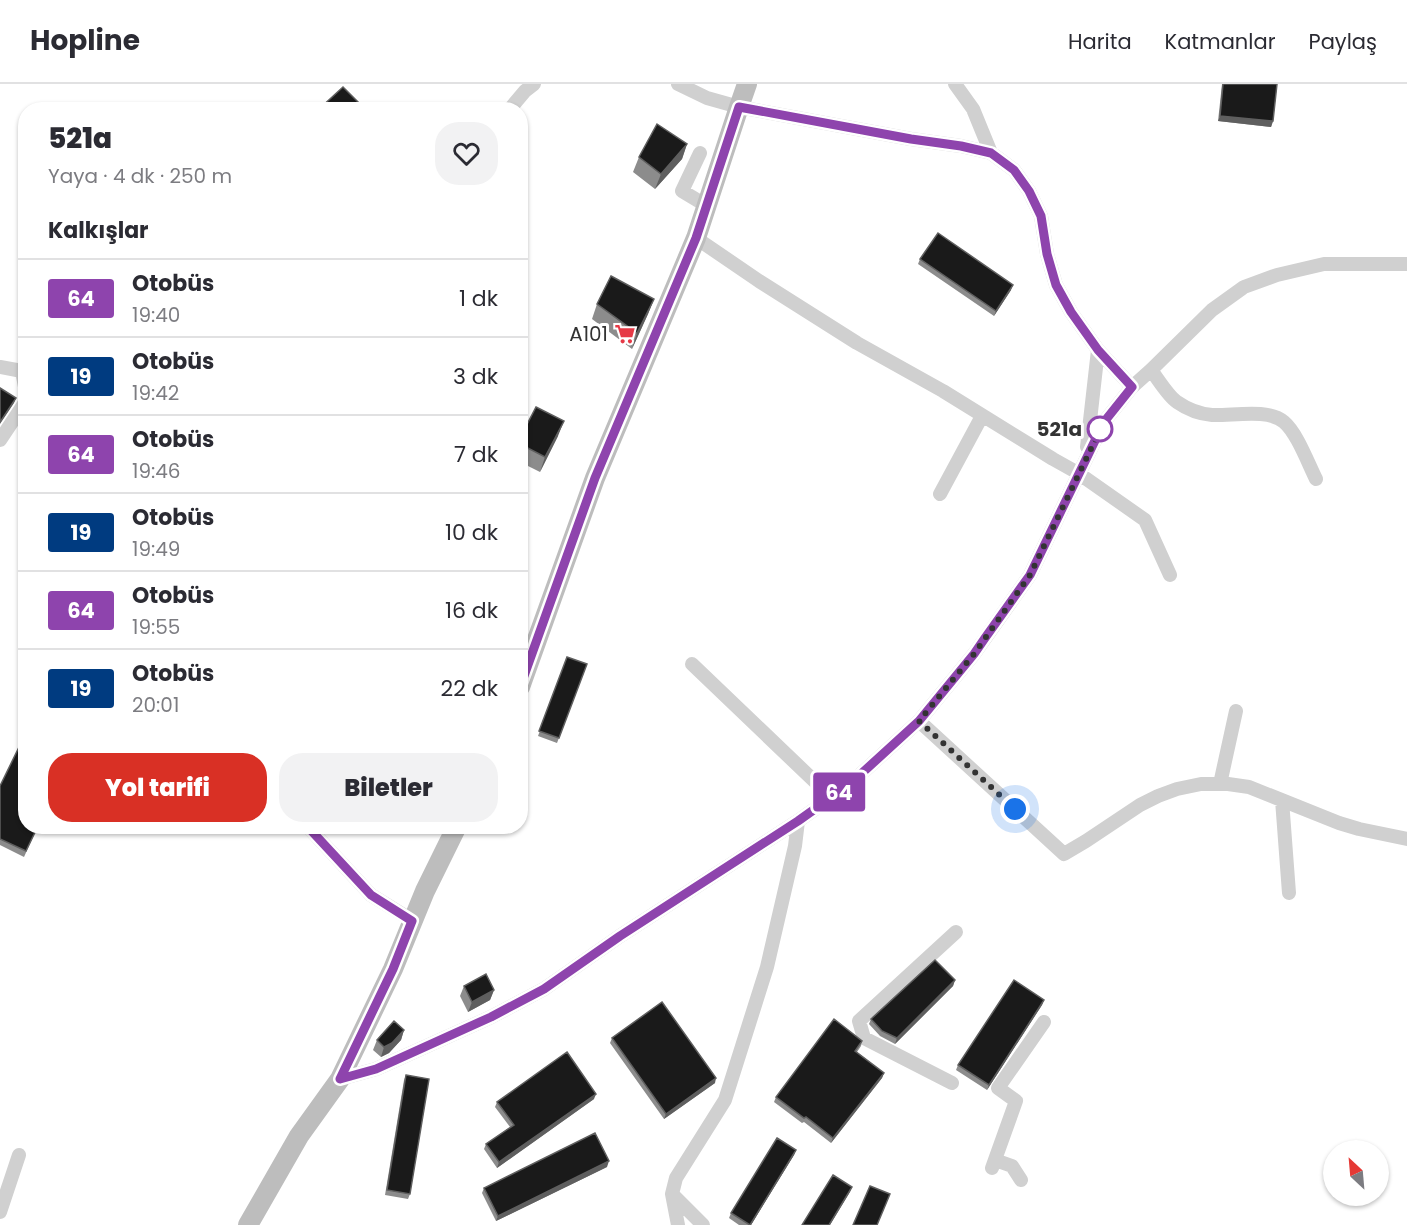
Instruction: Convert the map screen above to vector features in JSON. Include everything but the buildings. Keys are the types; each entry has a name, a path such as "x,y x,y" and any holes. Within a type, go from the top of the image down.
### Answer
{"street":[{"path":"516,102 534,84"},
{"path":"678,84 707,98 739,107 991,153 1014,170 1029,191 1041,216 1047,254 1056,285 1071,312 1098,350 1132,387"},
{"path":"528,665 595,478 696,238 747,84"},
{"path":"955,84 973,110 991,153"},
{"path":"700,153 682,191 706,206"},
{"path":"696,238 847,337 943,391 1078,473 1145,520 1170,575"},
{"path":"340,1079 376,1069 491,1017 544,989 850,784 919,721 974,654 1030,575 1104,422 1132,387 1212,310 1244,287 1277,275 1324,264 1407,264"},
{"path":"1085,458 1098,350"},
{"path":"0,367 18,369"},
{"path":"1151,370 1175,401 1193,410 1210,415 1270,416 1283,421 1292,432 1316,479"},
{"path":"0,440 18,413"},
{"path":"940,494 982,416"},
{"path":"692,664 831,797"},
{"path":"1220,784 1236,711"},
{"path":"919,721 1064,854 1140,805 1177,789 1201,784 1249,787 1359,829 1407,839"},
{"path":"1282,800 1290,893"},
{"path":"678,1225 672,1194 676,1178 725,1100 767,967 795,846 798,821"},
{"path":"314,834 371,895 412,921"},
{"path":"248,1225 299,1136 340,1079 393,969 425,891 453,834"},
{"path":"952,1083 864,1038 859,1021 956,932"},
{"path":"1021,1180 1012,1166 993,1164 1016,1101 998,1088 1044,1022"},
{"path":"0,1212 19,1155"},
{"path":"672,1194 703,1225"}],"bus line":[{"name":"64","path":"315,834 371,895 412,921 393,969 340,1079 376,1069 491,1017 544,989 850,784 919,721 974,654 1030,575 1104,422 1132,387 1098,350 1071,312 1056,285 1047,254 1041,216 1029,191 1014,170 991,153 961,146 739,107 696,238 595,478 528,665"}],"place":[{"name":"A101","path":"625,334"},
{"name":"521a","path":"1100,429"}],"route":[{"path":"1015,809 919,721 974,654 1030,575 1104,422 1100,429"}]}
